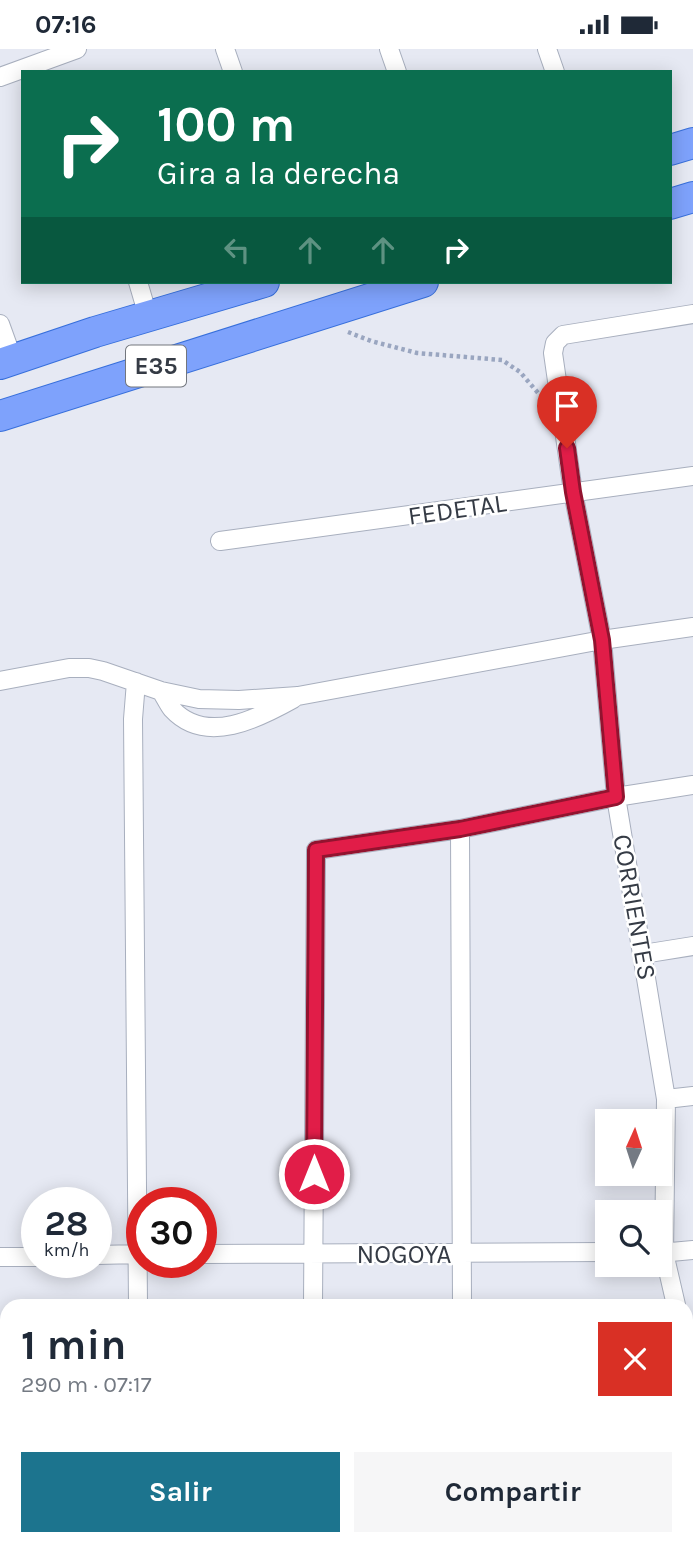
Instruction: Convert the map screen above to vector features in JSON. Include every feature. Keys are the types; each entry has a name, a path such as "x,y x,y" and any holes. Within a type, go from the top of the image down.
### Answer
{"highway":[{"path":"672,149 693,143"},
{"path":"672,203 693,197"},
{"name":"E35","path":"6,362 257,284"},
{"name":"E35","path":"0,416 416,284"}],"street":[{"path":"225,49 232,70"},
{"path":"389,49 396,70"},
{"path":"547,49 554,70"},
{"path":"0,77 68,51 69,70"},
{"path":"139,284 148,316"},
{"name":"CORRIENTES","path":"663,1200 666,1099 616,797 602,640 573,492 552,353 555,342 563,335 693,314"},
{"path":"0,324 6,362"},
{"name":"FEDETAL","path":"220,541 693,476"},
{"path":"0,681 69,668 89,668 161,691 199,699 239,700 298,696 602,640 693,627"},
{"path":"136,682 133,719 139,1187"},
{"path":"161,691 172,709 190,723 218,728 263,715 298,696"},
{"path":"313,1299 316,850 460,829 616,797 693,785"},
{"path":"460,829 462,1299"},
{"path":"643,954 693,946"},
{"path":"666,1099 693,1096"},
{"path":"672,1252 693,1250"},
{"name":"NOGOYA","path":"217,1254 595,1252"},
{"path":"0,1257 21,1257"},
{"name":"CORRIENTES","path":"668,1277 674,1299"},
{"path":"138,1299 139,1278"}],"path":[{"path":"312,316 370,341 417,353 502,360 520,372 563,425"}],"route":[{"path":"314,1174 316,850 460,829 616,797 602,640 567,448"}]}
